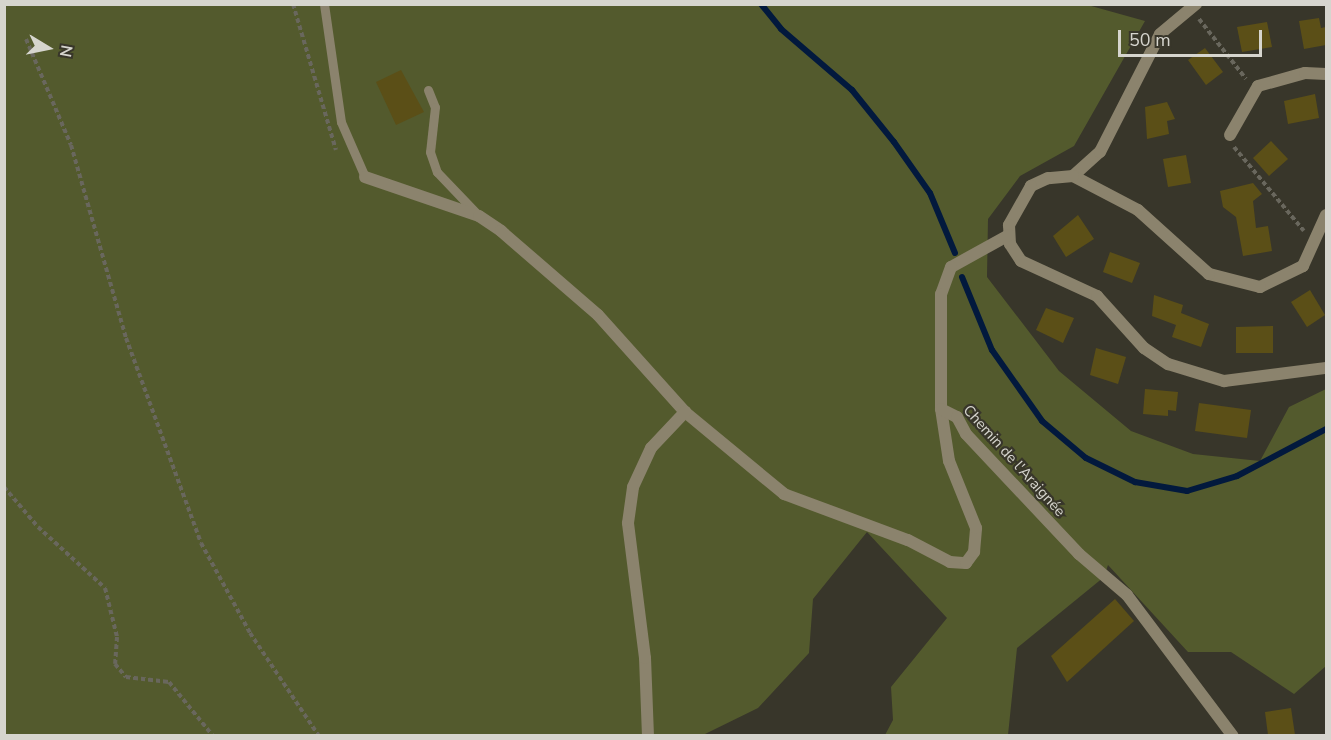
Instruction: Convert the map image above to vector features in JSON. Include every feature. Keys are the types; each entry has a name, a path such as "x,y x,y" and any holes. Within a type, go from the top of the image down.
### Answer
{"street":[{"path":"1073,176 1100,152 1160,34 1194,7"},
{"path":"1230,135 1255,91 1305,73 1326,74"},
{"path":"1326,215 1316,246 1284,280 1260,287 1233,285 1209,274 1138,210 1073,176 1048,178 1031,186 1017,203 1009,235 1021,261 1097,296 1144,348 1168,364 1224,381 1326,368"},
{"path":"365,177 479,216 598,315 685,412 784,494 908,540 950,562 966,563 974,552 976,528 949,461 941,409"},
{"name":"Chemin de l'Araignée","path":"1009,235 951,267 944,285 941,409 957,417 966,435 1079,554 1127,595 1181,663 1233,735"},
{"path":"648,735 645,658 628,523 633,487 651,448 685,412"}],"lane":[{"path":"324,4 341,122 365,177"},
{"path":"428,90 435,107 430,152 437,172 479,216"}],"path":[{"path":"293,4 324,125 338,155"},
{"path":"1194,7 1255,91"},
{"path":"27,39 70,145 126,338 201,543 250,633 319,735"},
{"path":"1230,135 1236,151 1316,246"},
{"path":"4,487 38,526 105,588 117,637 115,664 126,677 169,682 213,735"}],"green space":[{"path":"1084,4 1145,21 1074,146 1020,176 988,219 987,277 1059,371 1131,431 1193,454 1260,461 1289,407 1326,389 1326,666 1294,694 1231,652 1188,652 1108,565 1104,577 1017,648 1008,735 885,735 893,720 891,687 947,618 867,532 813,599 809,653 758,708 703,735 5,735 4,5"}],"building":[{"path":"1319,18 1321,28 1326,27 1326,45 1304,49 1299,21"},
{"path":"1267,22 1272,47 1242,52 1237,27"},
{"path":"1205,48 1223,72 1206,85 1188,60"},
{"path":"401,70 424,112 396,125 376,82"},
{"path":"1315,94 1319,118 1288,124 1284,101"},
{"path":"1167,102 1175,119 1167,121 1169,134 1147,139 1145,107"},
{"path":"1271,141 1288,159 1269,176 1253,158"},
{"path":"1186,155 1191,183 1168,187 1163,159"},
{"path":"1253,183 1262,194 1253,201 1256,228 1268,226 1272,251 1243,256 1236,217 1223,207 1220,191"},
{"path":"1078,215 1094,239 1066,257 1053,236"},
{"path":"1110,252 1140,263 1132,283 1103,272"},
{"path":"1310,290 1325,315 1307,327 1291,302"},
{"path":"1154,295 1183,305 1181,313 1209,324 1201,347 1172,337 1176,325 1152,316"},
{"path":"1046,308 1074,318 1063,343 1036,330"},
{"path":"1273,326 1273,353 1236,353 1236,327"},
{"path":"1096,348 1126,357 1118,384 1090,375"},
{"path":"1145,389 1178,392 1176,411 1168,410 1168,416 1143,414"},
{"path":"1199,403 1251,410 1247,438 1195,431"},
{"path":"1115,599 1134,621 1067,682 1051,656"},
{"path":"1291,708 1295,735 1268,735 1265,712"}],"waterway":[{"path":"761,4 781,29 852,90 894,142 930,193 955,253"},
{"path":"962,277 992,350 1042,421 1086,458 1135,482 1187,491 1237,476 1326,429"}]}
